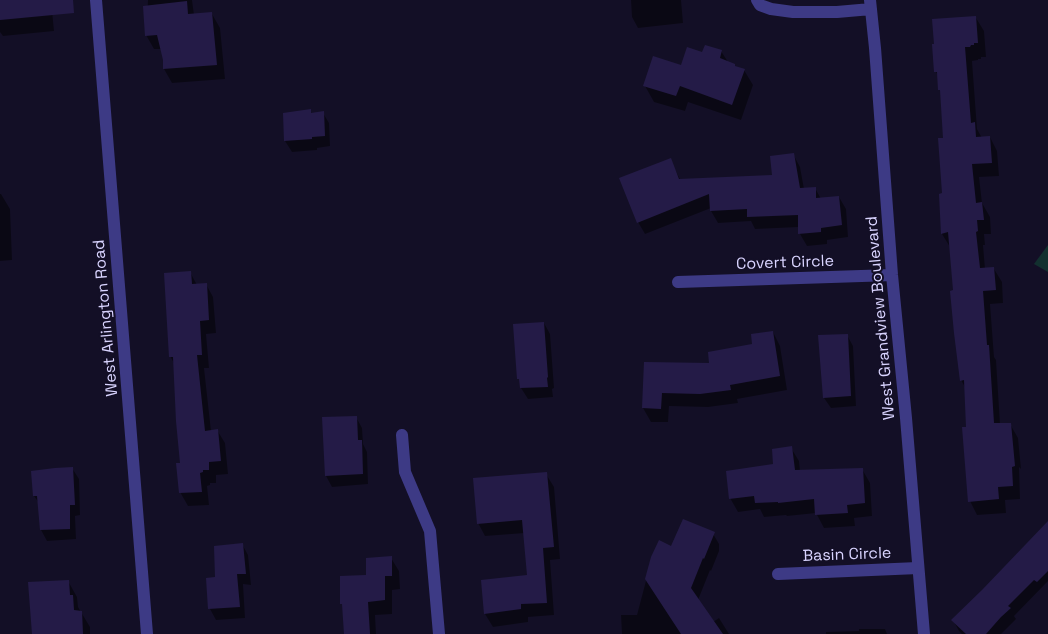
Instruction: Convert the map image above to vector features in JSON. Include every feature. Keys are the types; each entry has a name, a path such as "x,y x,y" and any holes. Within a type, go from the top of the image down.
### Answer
{"street":[{"name":"West Arlington Road","path":"96,0 147,634"},
{"path":"757,0 760,5 770,10 793,12 837,12 871,4"},
{"name":"West Grandview Boulevard","path":"871,4 892,275 924,634"},
{"name":"Covert Circle","path":"678,282 892,275"},
{"path":"402,435 405,472 430,531 439,634"},
{"name":"Basin Circle","path":"778,574 918,568"}],"green space":[{"path":"1048,245 1048,272 1034,264"}],"building":[{"path":"0,0 73,0 74,13 0,20"},
{"path":"187,1 188,14 212,12 217,65 163,69 163,60 157,35 145,36 143,6"},
{"path":"976,16 978,43 965,47 971,123 975,122 976,137 990,136 992,163 972,164 976,203 982,202 984,220 977,220 978,231 976,232 980,268 994,267 996,290 983,291 994,423 1011,423 1015,466 1012,467 1013,486 998,487 999,499 968,502 962,427 966,427 964,380 960,381 954,333 950,291 953,290 948,232 941,234 939,194 942,193 938,138 943,138 940,90 938,90 937,72 934,72 932,19"},
{"path":"705,45 722,50 720,58 745,69 732,105 680,86 676,96 643,86 653,56 681,65 687,47 702,52"},
{"path":"311,109 311,113 324,111 325,136 284,141 283,113"},
{"path":"794,153 800,188 816,187 816,198 839,196 842,225 821,228 821,232 798,234 798,215 747,217 747,209 710,211 709,194 637,223 619,178 671,158 679,179 772,175 770,156"},
{"path":"191,271 192,284 207,283 209,320 200,321 202,355 197,355 205,431 218,429 221,461 209,462 209,470 203,470 200,473 202,492 179,493 176,463 180,463 173,357 169,357 164,273"},
{"path":"544,322 548,387 520,388 519,379 517,379 513,324"},
{"path":"773,331 780,376 730,385 731,390 700,394 662,393 661,409 642,408 644,362 709,363 708,352 752,344 751,334"},
{"path":"848,334 851,396 823,398 818,335"},
{"path":"357,416 358,440 362,440 363,474 325,476 322,417"},
{"path":"792,446 795,470 863,468 865,503 847,505 848,513 815,515 814,499 778,503 755,503 754,496 729,499 726,471 773,464 772,449"},
{"path":"73,467 75,505 70,505 70,529 40,530 37,496 33,496 31,471"},
{"path":"547,472 554,547 543,548 547,603 521,604 521,609 484,614 481,580 527,575 522,520 477,524 473,478"},
{"path":"683,519 715,532 691,588 723,634 681,634 645,579 651,557 659,540 671,546"},
{"path":"1048,521 1048,571 1037,582 1034,580 1008,606 1011,608 986,634 966,634 951,620"},
{"path":"243,543 246,574 237,574 240,607 208,609 206,578 215,577 214,546"},
{"path":"392,556 392,576 385,576 385,600 368,602 370,634 344,634 342,604 340,604 340,576 366,575 366,558"},
{"path":"69,580 74,610 82,611 83,634 32,634 28,582"}]}
